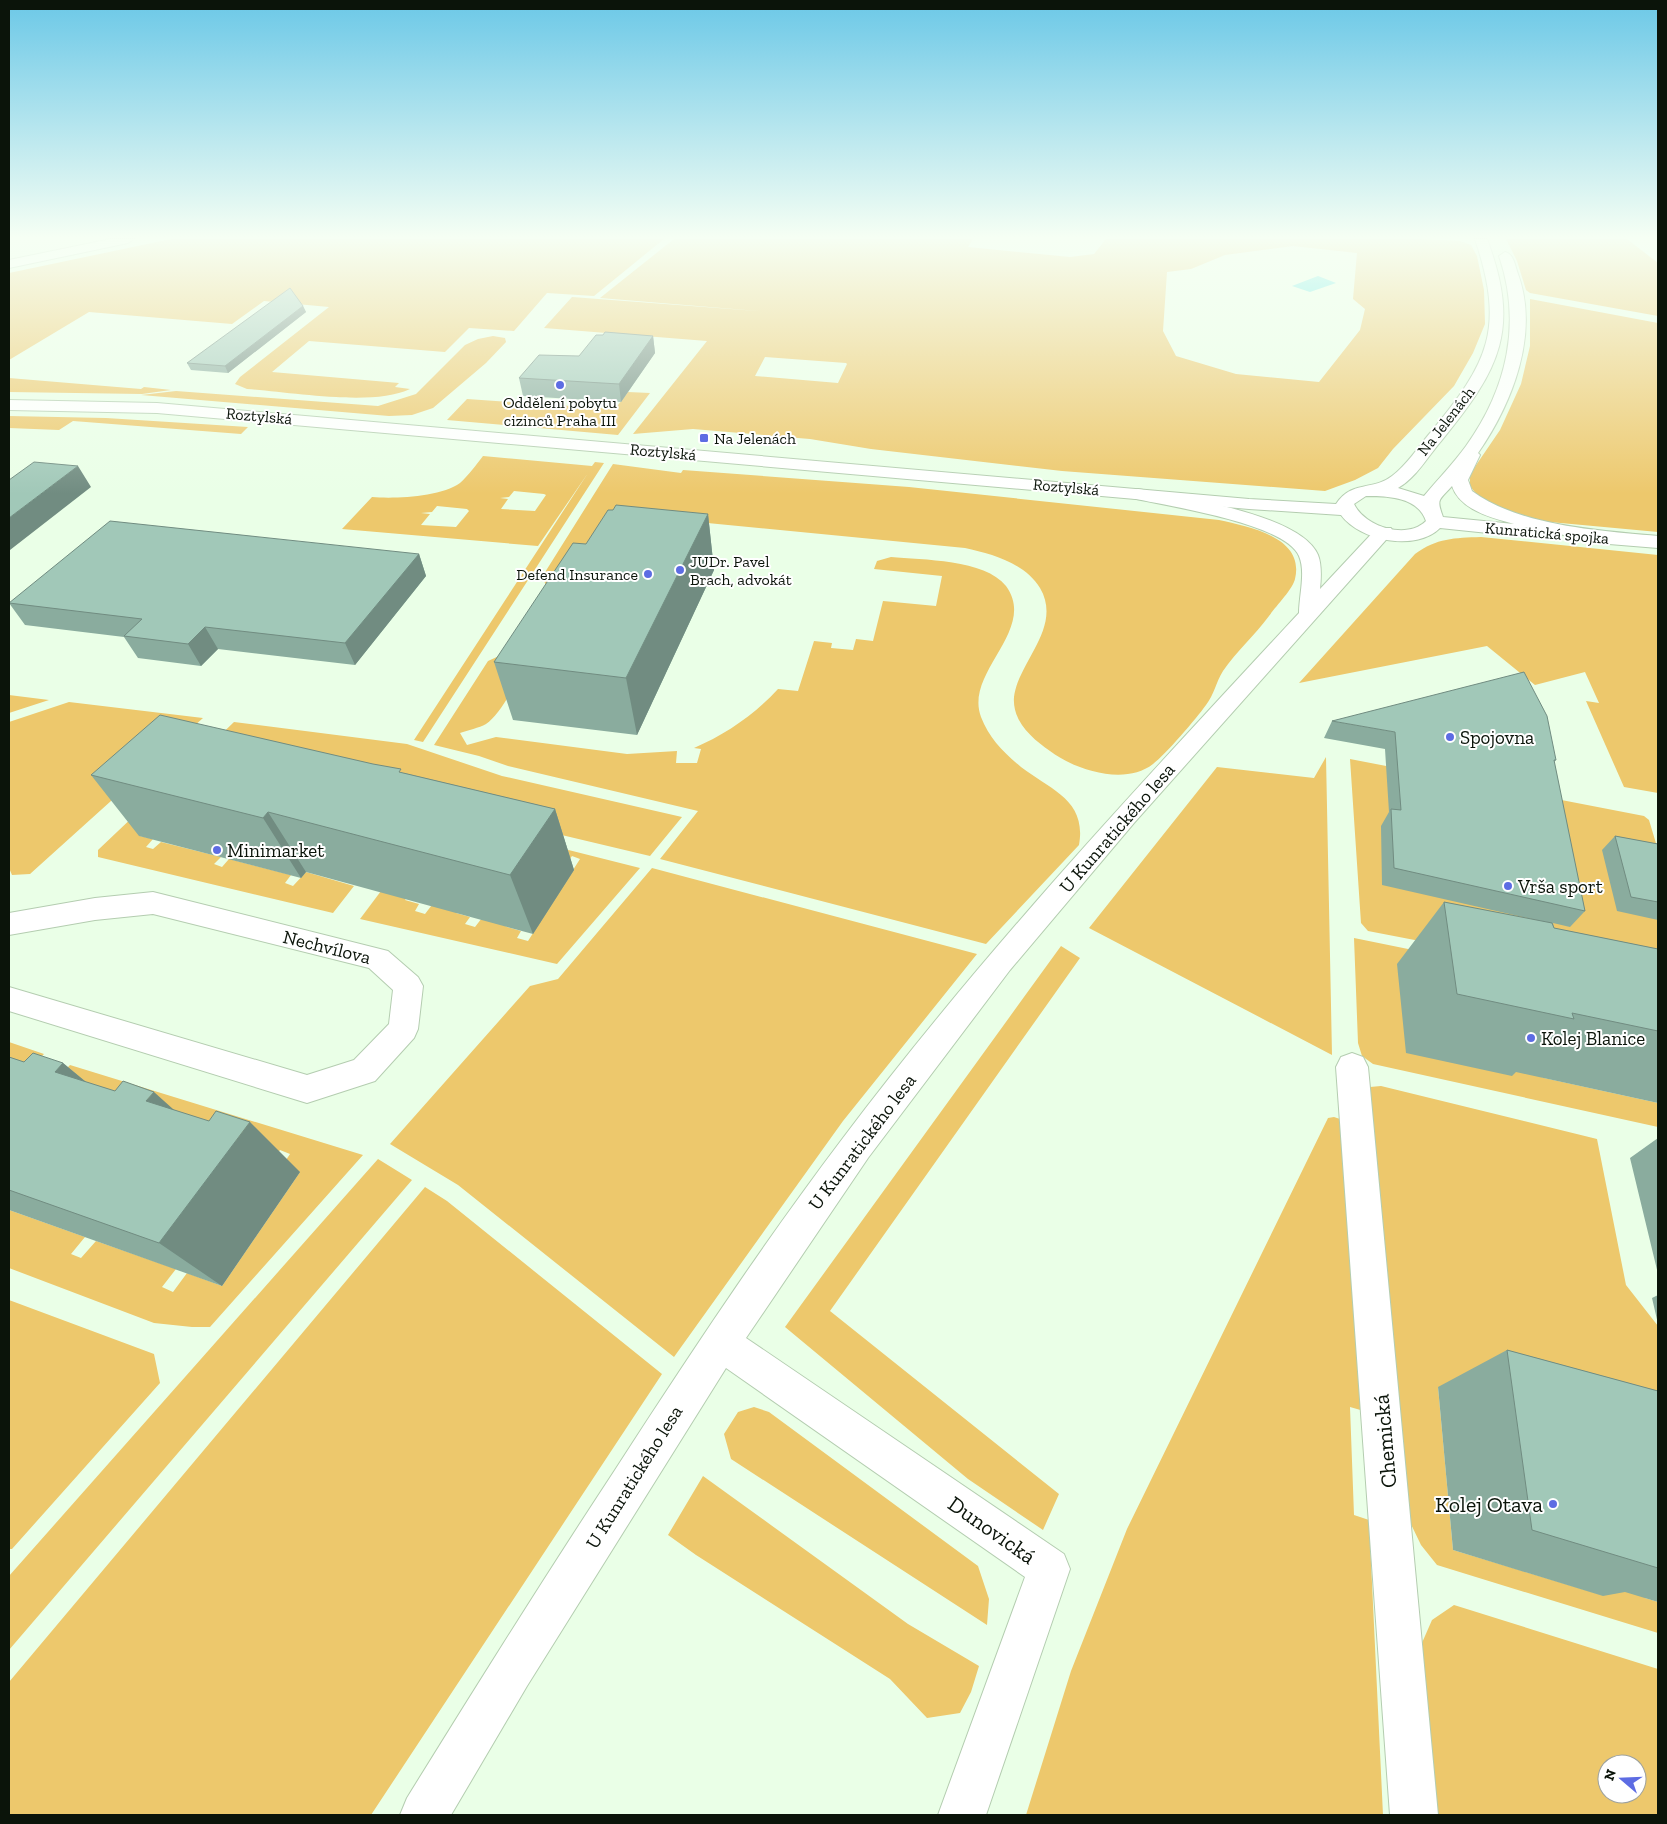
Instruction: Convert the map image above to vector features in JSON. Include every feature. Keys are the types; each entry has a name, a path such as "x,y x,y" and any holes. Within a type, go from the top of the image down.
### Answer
{"main road":[{"name":"Na Jelenách","path":"1497,324 1489,359 1460,409 1399,479 1391,485 1348,498 1345,504 1346,510 1354,519 1365,526 1384,532 1410,535 1424,533 1432,528 1430,500 1476,445 1499,400 1510,370 1517,341 1517,324"},
{"name":"Roztylská","path":"9,405 157,408 1346,510"},
{"path":"1476,445 1459,480 1463,490 1477,504 1511,519 1628,539"},
{"path":"1366,491 1393,492 1419,501 1432,514"},
{"path":"1134,493 1262,522 1298,541 1304,547 1309,559 1309,615"},
{"name":"Kunratická spojka","path":"1432,514 1490,528 1658,542"},
{"name":"U Kunratického lesa","path":"424,1815 511,1670 720,1342 856,1147 1000,962 1125,817 1384,532"},
{"name":"Nechvílova","path":"9,924 94,909 153,903 378,959 408,986 403,1029 364,1071 307,1089 9,999"},
{"name":"Chemická","path":"1352,1067 1414,1815"},
{"name":"Dunovická","path":"720,1342 1049,1569 962,1815"}],"shaded area":[{"path":"9,324 69,324 9,360"},
{"path":"307,324 520,324 514,331 469,328 445,352 309,341 272,372 399,383 395,387 410,389 394,394 354,398 247,389 235,384 240,377"},
{"path":"548,324 1163,324 1163,331 1176,356 1236,374 1319,382 1360,330 1361,324 1485,324 1473,353 1454,386 1393,449 1378,468 1355,480 1325,491 1062,471 871,449 810,439 693,429 633,434 707,341 544,328","holes":["765,357 846,363 838,383 755,376"]},
{"path":"1530,324 1658,324 1658,532 1539,521 1512,514 1477,495 1470,486 1470,474 1500,430 1521,384 1530,346"},
{"path":"493,336 505,338 506,342 486,363 433,408 412,415 389,416 141,395 176,391 378,406 416,394 465,345 478,339"},
{"path":"9,378 171,390 142,394 9,392"},
{"path":"628,392 650,393 618,435 447,420 467,399 615,409"},
{"path":"9,416 106,418 248,427 241,434 73,421 59,430 9,428"},
{"path":"483,456 592,466 595,462 604,463 423,742 414,740 588,473 538,546 342,529 372,497 417,496 452,488 469,474","holes":["514,491 544,494 546,495 535,511 501,509 508,499 500,498 509,497","437,506 467,509 469,511 456,527 421,525 430,514 421,513 432,512"]},
{"path":"613,464 681,473 683,470 909,487 1219,520 1259,531 1272,536 1284,544 1292,553 1296,565 1295,579 1284,598 1223,671 1206,705 1165,753 1142,771 1115,775 1100,773 1060,758 1037,741 1020,722 1014,706 1014,697 1017,684 1043,630 1046,617 1046,602 1034,579 1026,572 1007,561 986,553 965,548 615,514 556,605 542,577"},
{"path":"1481,537 1658,555 1658,793 1624,787 1586,701 1599,703 1585,672 1535,685 1487,646 1299,683 1415,554 1438,542"},
{"path":"891,557 935,560 969,566 984,570 1006,586 1013,602 1013,619 1008,635 982,684 979,700 981,717 988,732 1003,751 1021,767 1055,790 1072,807 1078,817 1080,830 1079,845 986,944 660,859 698,811 508,766 479,756 434,745 488,661 538,638 515,684 494,717 486,724 460,733 467,745 496,737 627,754 677,751 676,763 697,763 701,749 694,748 717,737 739,723 778,689 798,691 814,641 832,643 831,648 853,650 856,639 873,641 883,601 936,606 942,576 874,569 877,561"},
{"path":"9,695 49,700 9,713"},
{"path":"69,702 203,718 30,874 12,875 9,868 9,722"},
{"path":"234,722 407,744 502,776 682,817 650,856 205,750"},
{"path":"1326,757 1332,1055 1089,928 1217,767 1314,778"},
{"name":"Vrša sport","path":"1350,759 1644,816 1649,820 1658,850 1658,987 1368,931 1361,923"},
{"path":"176,776 140,836 153,839 146,847 153,849 161,842 221,857 214,864 222,867 229,859 291,875 285,883 293,886 306,872 354,886 333,913 98,857 98,850"},
{"path":"449,820 640,868 557,964 360,919 384,887 409,894 405,900 419,904 415,911 425,914 435,901 460,907 456,913 470,917 465,924 475,927 485,914 507,927 521,931 517,938 528,941 580,859 572,856 564,867"},
{"path":"652,868 977,954 843,1121 674,1357 458,1185 390,1144 530,986 558,979"},
{"path":"1354,938 1658,1000 1510,1065 1544,1078 1658,1103 1658,1127 1373,1064 1362,1056 1358,1043"},
{"path":"1061,946 1080,958 830,1311 1059,1494 1043,1530 968,1479 785,1327"},
{"path":"9,1042 44,1054 9,1090"},
{"path":"70,1065 363,1155 210,1327 154,1323 9,1268 9,1210 85,1237 71,1254 81,1258 96,1241 176,1269 162,1287 173,1292 187,1273 222,1286 300,1172 282,1166 290,1154 280,1150 271,1162 38,1098"},
{"path":"1381,1086 1597,1139 1626,1285 1658,1326 1658,1457 1438,1387 1453,1550 1602,1595 1643,1587 1645,1598 1658,1602 1658,1633 1437,1565 1421,1545 1408,1518 1370,1087"},
{"path":"1334,1117 1343,1120 1364,1411 1350,1407 1354,1515 1369,1520 1383,1815 1026,1815 1071,1671 1127,1529 1328,1118"},
{"path":"378,1159 412,1180 9,1650 9,1576"},
{"path":"425,1187 447,1201 662,1374 371,1815 9,1815 9,1682"},
{"path":"9,1300 154,1354 160,1383 12,1549 9,1549"},
{"path":"754,1407 769,1412 978,1566 989,1599 987,1625 731,1459 724,1434 738,1412"},
{"path":"703,1476 908,1624 979,1666 971,1692 960,1713 927,1718 890,1679 696,1555 668,1535"},
{"path":"1454,1605 1658,1669 1658,1815 1433,1815 1418,1652 1432,1620"}],"building":[{"path":"240,324 279,324 225,366 187,363"},
{"path":"605,332 653,336 619,384 519,378 539,355 579,356 596,335 603,335"},
{"path":"34,462 78,466 9,518 9,480"},
{"path":"616,505 708,514 626,678 494,662 573,543 586,544 608,510 613,510"},
{"path":"110,521 419,554 345,643 205,627 188,644 124,636 142,619 9,603"},
{"path":"1524,672 1547,716 1556,760 1554,760 1585,911 1394,868 1391,809 1401,810 1395,732 1332,721"},
{"path":"160,715 401,769 399,772 555,809 510,875 268,812 263,818 91,775"},
{"path":"1615,836 1658,844 1658,902 1631,897"},
{"path":"1444,902 1552,923 1554,928 1658,949 1658,1031 1572,1013 1574,1019 1457,994"},
{"path":"33,1053 63,1063 55,1072 115,1091 123,1081 154,1092 146,1101 209,1121 216,1111 250,1122 159,1243 9,1190 9,1057 24,1062"},
{"path":"1507,1350 1658,1391 1658,1568 1532,1530"}],"place":[{"name":"Oddělení pobytu cizinců Praha III","path":"560,385"},
{"name":"Na Jelenách","path":"704,438"},
{"name":"JUDr. Pavel Brach, advokát","path":"680,570"},
{"name":"Defend Insurance","path":"648,574"},
{"name":"Spojovna","path":"1450,737"},
{"name":"Minimarket","path":"217,850"},
{"name":"Vrša sport","path":"1508,886"},
{"name":"Kolej Blanice","path":"1531,1038"},
{"name":"Kolej Otava","path":"1553,1504"}]}
